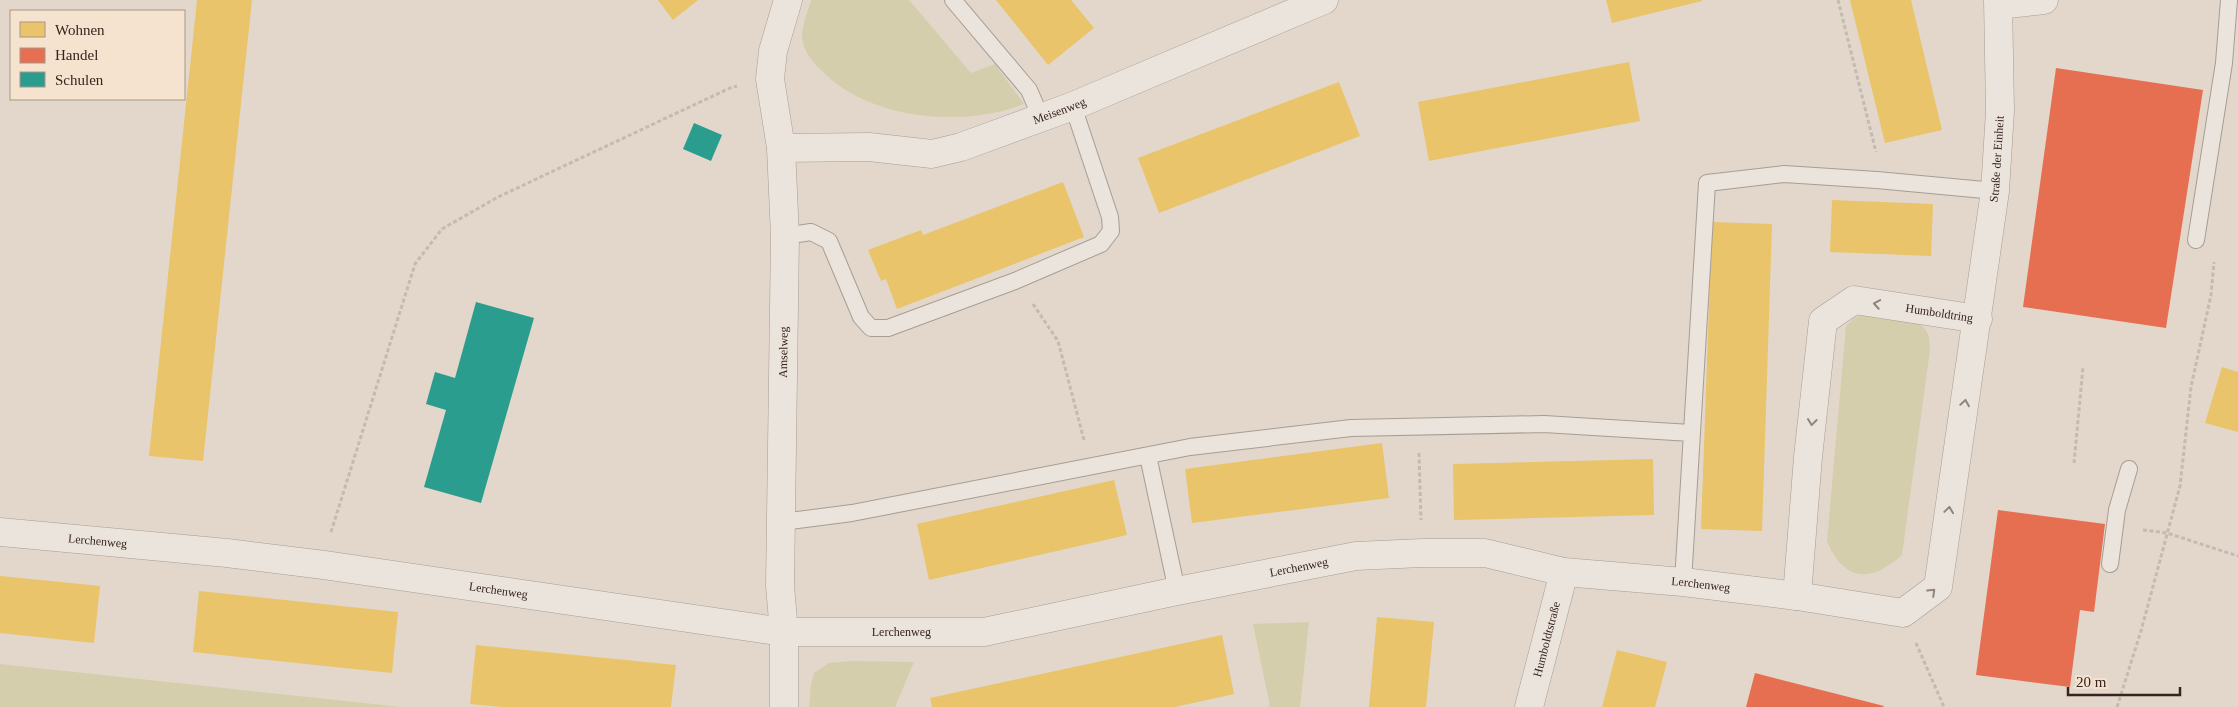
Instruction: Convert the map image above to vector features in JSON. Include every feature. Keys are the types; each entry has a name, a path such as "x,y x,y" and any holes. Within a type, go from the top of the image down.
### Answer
{"street":[{"name":"Amselweg","path":"784,707 784,632 780,586 785,236 781,148 770,79 773,51 788,0"},
{"name":"Meisenweg","path":"781,148 869,147 932,154 961,147 1073,106 1324,0"},
{"path":"1999,2 2044,0"},
{"name":"Straße der Einheit","path":"1978,319 1995,191 2000,111 1999,2"},
{"name":"Humboldtring","path":"1798,596 1808,457 1823,321 1854,300 1978,319 1938,587 1903,613"},
{"name":"Lerchenweg","path":"0,532 227,553 324,565 784,632 984,632 1177,591 1356,556 1422,553 1485,553 1564,572 1683,582 1798,596"},
{"name":"Humboldtstraße","path":"1529,707 1564,572"},
{"path":"1798,596 1903,613"}],"lane":[{"path":"953,0 1029,90 1041,118"},
{"path":"2196,240 2231,64 2229,0"},
{"path":"785,236 811,232 830,241 861,317 871,328 888,328 1015,281 1101,244 1111,231 1110,217 1073,106"},
{"path":"1683,582 1707,184 1784,174 1995,191"},
{"path":"782,522 852,513 1190,447 1351,428 1544,424 1691,433"},
{"path":"1148,456 1177,591"},
{"path":"2110,564 2117,510 2129,470"}],"path":[{"path":"1838,0 1876,151"},
{"path":"324,565 334,522 415,264 442,230 498,197 730,88 770,79"},
{"path":"2117,707 2141,631 2180,486 2191,387 2211,294 2214,256 2196,240"},
{"path":"1029,299 1058,341 1090,467"},
{"path":"2074,463 2083,366"},
{"path":"1419,427 1422,553"},
{"path":"2167,533 2238,556"},
{"path":"1903,613 1944,707"}],"shaded area":[{"path":"811,0 909,0 971,73 995,64 1024,104 974,116 946,117 891,110 866,101 843,88 823,72 806,52 802,32"},
{"path":"1864,314 1900,316 1917,322 1928,334 1930,350 1902,555 1880,570 1869,574 1859,574 1850,571 1842,564 1834,555 1827,541 1846,326 1854,318"},
{"path":"1309,622 1300,707 1266,707 1270,706 1253,624"},
{"path":"851,661 914,662 895,707 809,707 814,673 829,663"},
{"path":"0,664 401,707 0,707"}],"building: Wohnen":[{"path":"197,0 252,0 203,461 149,456"},
{"path":"658,0 698,0 673,20"},
{"path":"996,0 1071,0 1094,28 1048,65"},
{"path":"1606,0 1702,0 1702,1 1612,23"},
{"path":"1850,0 1911,0 1942,130 1885,143"},
{"path":"1629,62 1640,121 1429,161 1418,102"},
{"path":"1339,82 1360,136 1159,213 1138,158"},
{"path":"1063,182 1084,237 897,309 886,279 881,281 868,250 921,230 923,235"},
{"path":"1832,200 1933,204 1931,256 1830,252"},
{"path":"1712,222 1772,224 1762,531 1701,529"},
{"path":"2222,367 2238,372 2238,432 2205,423"},
{"path":"1382,443 1389,498 1192,523 1185,469"},
{"path":"1653,459 1654,515 1454,520 1453,464"},
{"path":"1114,480 1127,535 929,580 917,524"},
{"path":"0,576 100,586 94,643 0,633"},
{"path":"199,591 398,612 392,673 193,652"},
{"path":"1377,617 1434,622 1426,707 1369,707"},
{"path":"1222,635 1234,694 1175,707 932,707 930,698"},
{"path":"476,645 676,665 671,707 501,707 470,704"},
{"path":"1617,650 1667,662 1655,707 1602,707"}],"building: Handel":[{"path":"2056,68 2203,90 2166,328 2023,307"},
{"path":"1998,510 2105,524 2094,612 2080,610 2070,687 1976,675"},
{"path":"1755,673 1884,706 1746,707"}],"building: Schulen":[{"path":"694,123 722,135 711,161 683,149"},
{"path":"476,302 534,318 481,503 424,487 446,410 426,404 435,372 455,378"}]}
